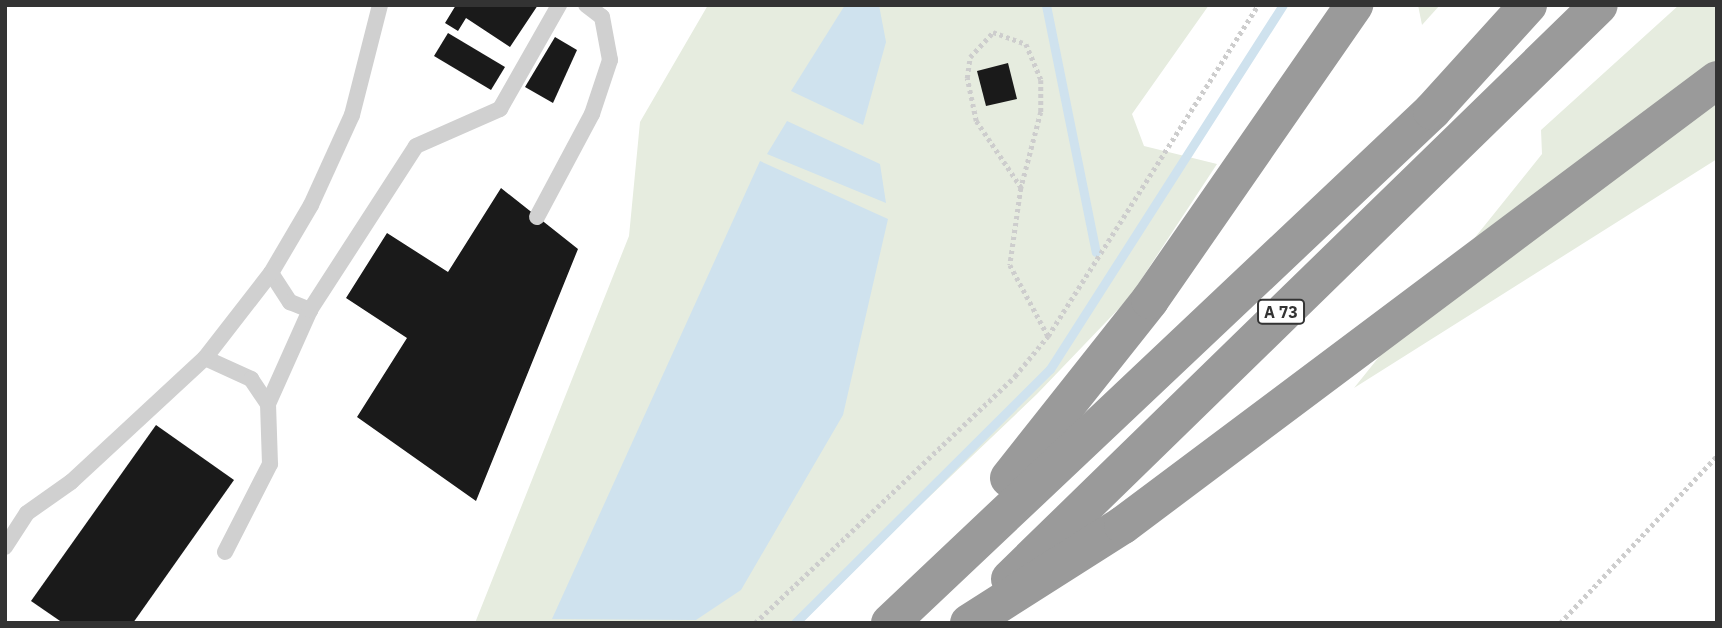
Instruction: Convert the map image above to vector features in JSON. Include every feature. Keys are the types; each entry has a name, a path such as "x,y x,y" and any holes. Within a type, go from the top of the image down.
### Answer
{"highway":[{"path":"893,621 1150,300 1354,5"},
{"name":"A 73","path":"893,621 1432,111 1528,5"},
{"name":"A 73","path":"968,623 1599,5"},
{"path":"968,623 1123,524 1717,80"}],"lane":[{"path":"5,547 27,513 71,482 205,358 271,273 311,205 352,115 380,5"},
{"path":"225,552 270,464 268,404 310,310 416,146 500,110 559,5"},
{"path":"537,217 592,114 610,60 602,17 586,5"},
{"path":"271,273 290,302 310,310"},
{"path":"205,358 251,379 268,404"}],"path":[{"path":"755,623 1015,376 1048,336 1258,5"},
{"path":"1021,188 976,121 967,78 970,57 993,32 1026,44 1041,80 1041,112 1021,188 1010,265 1048,336"},
{"path":"1560,623 1717,456"}],"shaded area":[{"path":"708,5 1209,5 1132,114 1144,146 1217,164 1129,298 1037,394 797,623 475,623 629,236 640,122"},
{"path":"1418,5 1440,5 1422,25"},
{"path":"1679,5 1717,5 1717,159 1354,388 1542,154 1541,130"}],"water":[{"path":"845,5 879,5 886,42 863,125 791,91"},
{"path":"787,121 880,164 886,203 767,154"},
{"path":"760,161 888,219 843,415 741,590 696,620 552,619"}],"building":[{"path":"456,5 538,5 510,47 466,18 458,31 445,23"},
{"path":"448,33 505,67 491,90 434,56"},
{"path":"555,37 577,50 553,103 525,87"},
{"path":"1008,63 1017,99 986,106 977,71"},
{"path":"501,188 578,249 476,501 357,417 407,338 346,298 387,233 448,272"},
{"path":"156,425 234,480 133,623 63,623 31,601"}],"waterway":[{"path":"1046,5 1096,252"},
{"path":"795,623 1050,369 1283,5"}]}
